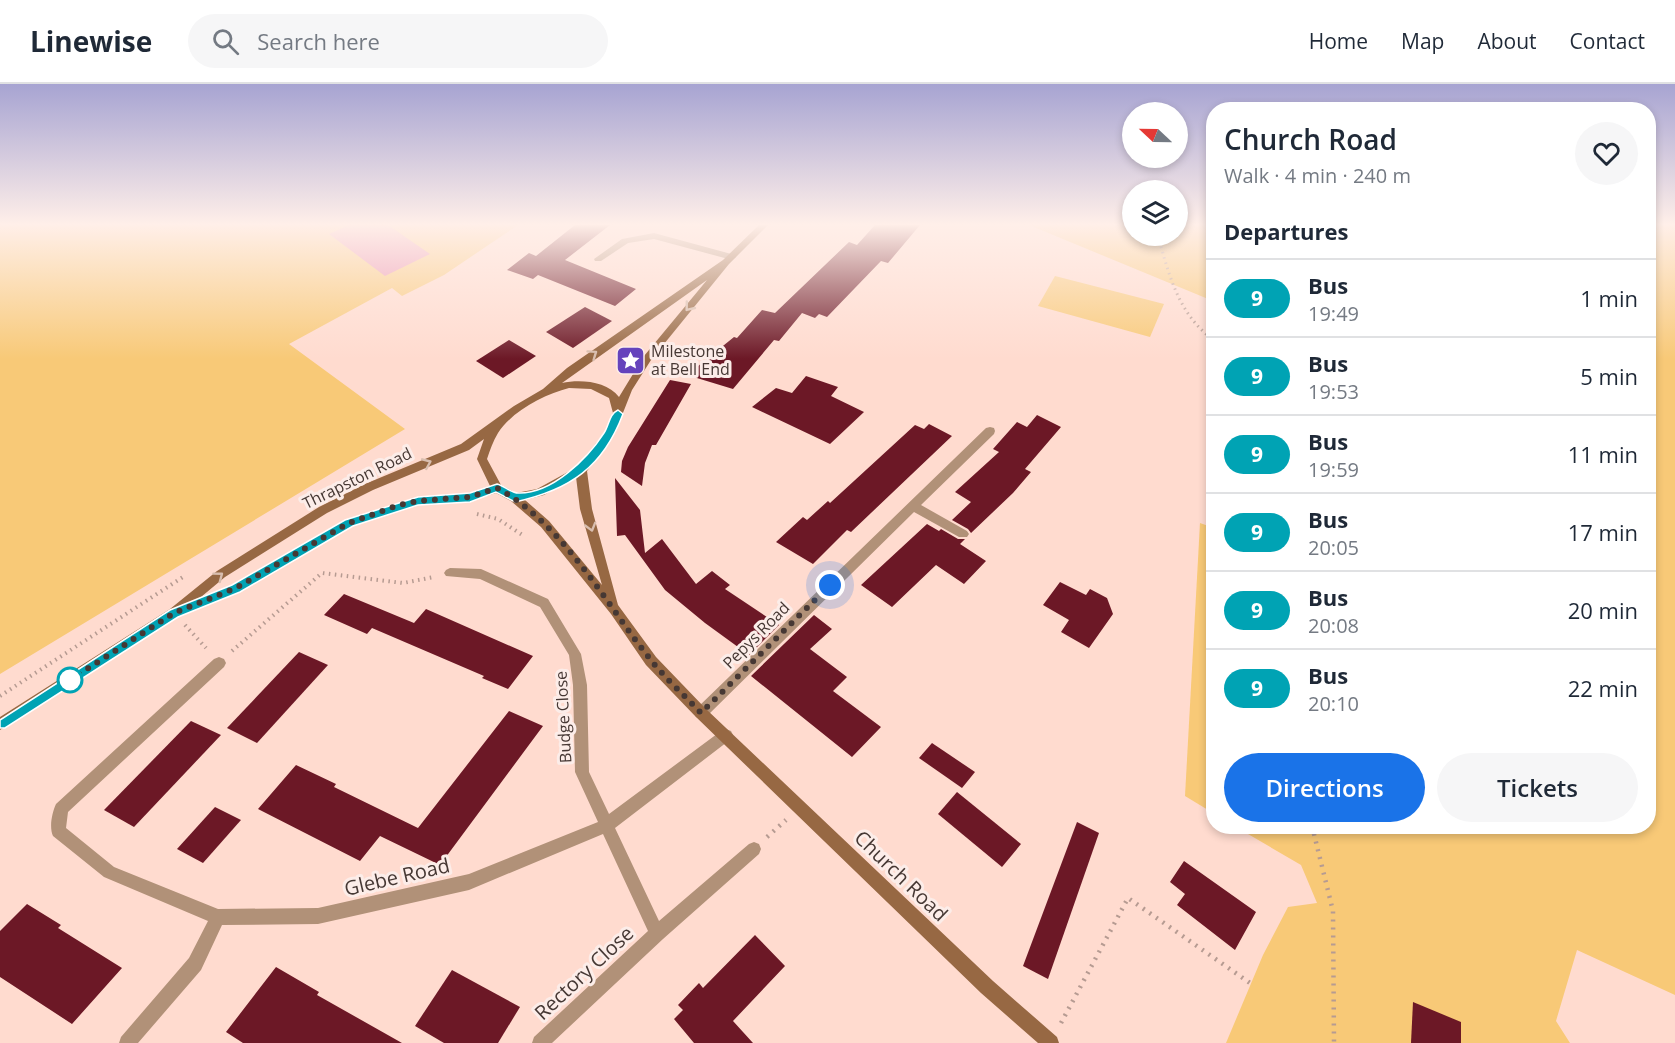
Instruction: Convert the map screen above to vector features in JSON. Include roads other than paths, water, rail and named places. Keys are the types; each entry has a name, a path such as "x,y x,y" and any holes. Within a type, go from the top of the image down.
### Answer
{"main road":[{"path":"547,390 715,270"},
{"path":"497,488 515,498 540,492 581,470 610,433 627,390 647,358 721,270"},
{"name":"Thrapston Road","path":"0,724 174,613 221,573 323,510 369,487 465,447 547,390 578,383 598,387 614,396 618,414"},
{"name":"Thrapston Road","path":"174,613 236,588 349,523 399,505 418,501 470,497 497,488 482,459 486,443 500,422"},
{"path":"581,470 586,510 615,610"},
{"name":"Church Road","path":"515,498 545,524 615,610 651,660 701,713 987,987 1050,1043"}],"street":[{"name":"Pepys Road","path":"701,713 990,431"},
{"path":"914,507 963,534"},
{"name":"Budge Close","path":"450,573 481,574 544,603 575,654 580,685 582,772 607,825"},
{"name":"Glebe Road","path":"219,663 189,688 61,809 58,831 109,872 218,917 318,916 469,882 607,825 726,735"},
{"name":"Rectory Close","path":"607,825 657,933"},
{"name":"Rectory Close","path":"540,1043 657,933 754,849"},
{"path":"127,1043 195,964 218,917"}],"place":[{"name":"Milestone at Bell End","path":"630,360"}]}
